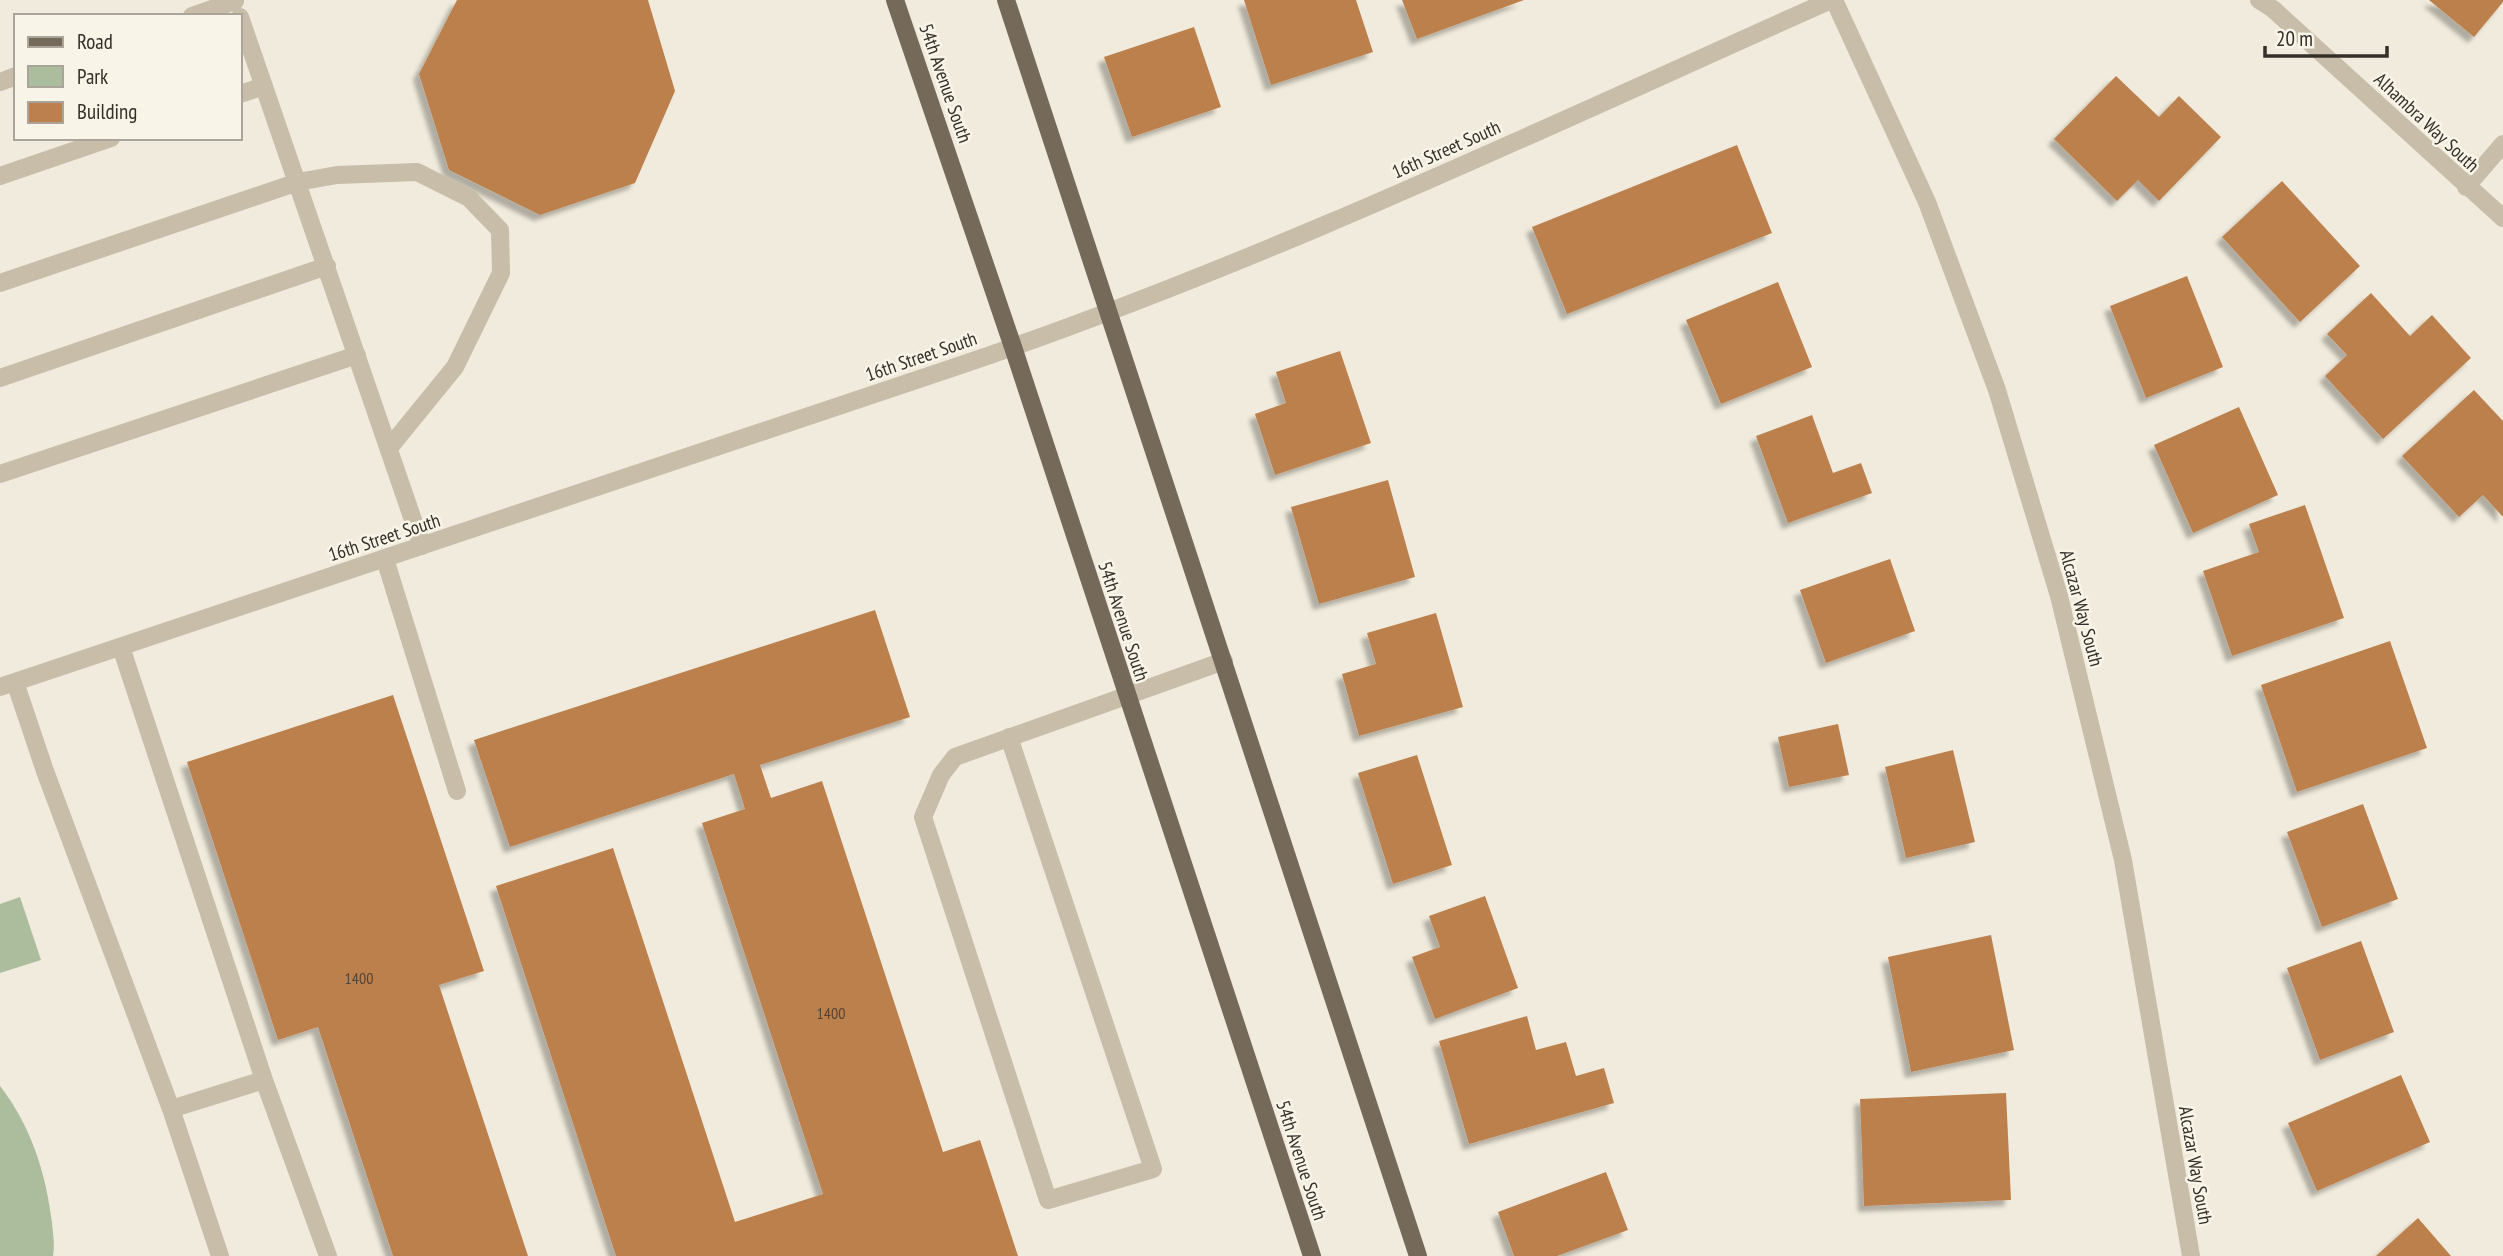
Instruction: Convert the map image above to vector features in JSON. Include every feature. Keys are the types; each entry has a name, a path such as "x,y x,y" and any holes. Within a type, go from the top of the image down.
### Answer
{"main road":[{"name":"54th Avenue South","path":"895,0 1013,347 1311,1256"},
{"path":"1006,0 1418,1256"}],"street":[{"name":"16th Street South","path":"8,684 1110,313 1319,228 1833,0"},
{"name":"Alcazar Way South","path":"1833,0 1927,202 1997,390 2059,596 2123,860 2191,1256"},
{"name":"Alhambra Way South","path":"2259,0 2273,9 2503,218"},
{"path":"205,14 237,9"},
{"path":"242,23 422,546"},
{"path":"242,93 264,86"},
{"path":"0,176 105,140"},
{"path":"2466,187 2503,144"},
{"path":"0,283 298,182 337,175 417,172 469,198 500,230 501,274 455,367 389,448"},
{"path":"0,378 327,266"},
{"path":"0,474 357,355"},
{"path":"385,559 457,791"},
{"path":"121,647 264,1080 325,1255"},
{"path":"1010,737 1153,1169 1048,1200 923,817 941,775 955,757 1010,737 1126,695 1224,661"},
{"path":"8,684 45,771 171,1109 220,1256"},
{"path":"171,1109 264,1080"}],"green space":[{"path":"20,897 41,960 0,973 0,904"},
{"path":"0,1086 20,1117 41,1168 52,1223 53,1256 0,1256"}],"building":[{"path":"457,0 648,0 675,91 635,183 540,215 449,170 419,74"},
{"path":"1244,0 1356,0 1373,52 1271,85"},
{"path":"1402,0 1524,0 1417,39"},
{"path":"2429,0 2503,0 2503,2 2474,37"},
{"path":"1194,27 1221,107 1132,137 1104,57"},
{"path":"2116,76 2159,117 2179,96 2221,137 2159,201 2138,180 2117,201 2054,139"},
{"path":"1737,145 1772,233 1567,314 1532,227"},
{"path":"2282,181 2360,266 2300,322 2222,237"},
{"path":"2187,276 2223,367 2146,398 2110,306"},
{"path":"1778,282 1812,367 1721,404 1686,320"},
{"path":"2371,293 2410,336 2432,315 2471,358 2383,439 2325,376 2347,355 2327,334"},
{"path":"1340,351 1371,443 1275,475 1255,414 1286,403 1276,372"},
{"path":"2474,390 2503,421 2503,517 2483,495 2459,517 2402,456"},
{"path":"2239,407 2278,495 2193,533 2154,445"},
{"path":"1812,415 1833,473 1861,463 1872,493 1788,523 1756,436"},
{"path":"1388,480 1415,577 1319,604 1291,507"},
{"path":"2305,505 2344,618 2232,656 2203,571 2259,552 2249,524"},
{"path":"1890,559 1915,631 1826,663 1800,590"},
{"path":"875,610 910,717 760,765 771,798 822,781 943,1152 980,1140 1018,1256 616,1256 496,886 613,848 735,1222 823,1194 702,823 745,809 734,774 510,847 474,740"},
{"path":"1436,613 1463,707 1359,736 1342,674 1376,664 1367,633"},
{"path":"2390,641 2427,748 2297,792 2261,685"},
{"path":"393,695 484,971 439,985 528,1256 393,1256 318,1027 278,1040 187,762"},
{"path":"1838,724 1849,775 1789,787 1778,737"},
{"path":"1953,750 1975,842 1906,858 1885,767"},
{"path":"1417,755 1452,865 1393,884 1358,773"},
{"path":"2363,804 2398,899 2322,927 2287,832"},
{"path":"1485,896 1518,988 1435,1019 1412,957 1440,947 1429,916"},
{"path":"1991,935 2014,1050 1911,1072 1888,957"},
{"path":"2361,941 2394,1032 2320,1060 2287,968"},
{"path":"1527,1016 1536,1050 1566,1042 1576,1076 1604,1068 1614,1103 1469,1144 1439,1041"},
{"path":"2401,1075 2430,1142 2317,1191 2288,1123"},
{"path":"2006,1093 2011,1200 1864,1206 1860,1099"},
{"path":"1606,1172 1628,1230 1557,1256 1514,1256 1498,1212"},
{"path":"2418,1218 2451,1256 2376,1256"}]}
